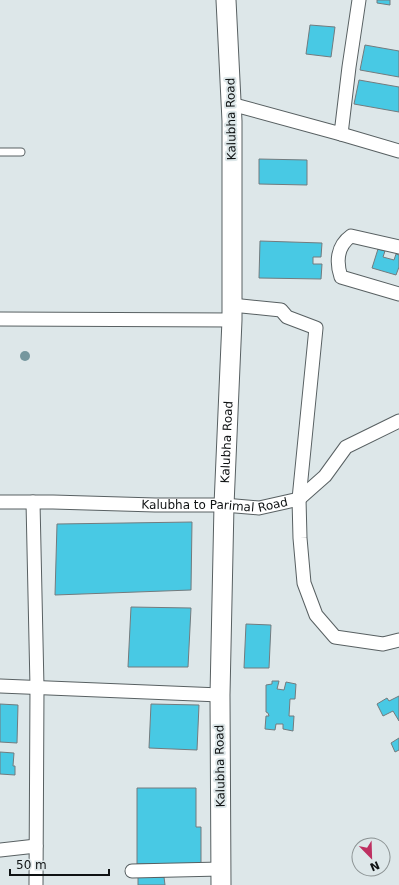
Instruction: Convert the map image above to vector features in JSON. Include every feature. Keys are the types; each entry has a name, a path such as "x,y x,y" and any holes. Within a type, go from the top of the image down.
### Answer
{"street":[{"name":"Kalubha Road","path":"221,877 220,695 224,505 232,312 231,104 226,0"},
{"path":"341,134 359,0"},
{"path":"231,104 399,151"},
{"path":"399,247 351,236 344,241 338,259 338,267 341,277 399,294"},
{"path":"0,319 281,310 287,317 316,328 299,499 300,538 304,583 316,615 335,637 382,644 399,640"},
{"name":"Kalubha to Parimal Road","path":"0,502 224,505 259,508 299,499 325,476 346,446 399,421"},
{"path":"33,502 37,687 36,885"},
{"path":"0,686 220,695"},
{"path":"0,850 36,846"},
{"path":"132,871 221,877"}],"lane":[{"path":"0,152 21,152"}],"building":[{"path":"377,0 390,0 390,5 377,3"},
{"path":"310,25 335,27 331,57 306,54"},
{"path":"365,45 399,51 399,77 360,70"},
{"path":"359,80 399,87 399,112 354,104"},
{"path":"259,159 307,160 307,185 259,184"},
{"path":"260,241 322,243 321,257 313,257 313,264 322,264 321,279 259,278"},
{"path":"378,249 385,251 383,257 394,260 396,254 399,255 399,267 396,275 372,268"},
{"path":"192,522 191,590 55,595 57,524"},
{"path":"131,607 191,608 188,667 128,667"},
{"path":"246,624 271,625 269,668 244,668"},
{"path":"272,681 279,681 277,689 284,690 286,682 296,684 295,699 290,699 289,716 294,716 293,731 283,729 283,724 276,724 275,730 265,729 266,716 269,716 266,712 266,685 272,684"},
{"path":"399,696 399,721 393,711 383,716 377,704 387,698 389,701"},
{"path":"0,704 18,705 17,743 0,742"},
{"path":"151,704 199,705 197,750 149,748"},
{"path":"399,738 399,750 395,752 391,743"},
{"path":"0,752 14,753 13,766 15,766 15,775 0,774"},
{"path":"137,788 196,788 196,827 201,827 201,864 137,864"},
{"path":"138,877 164,877 165,885 138,885"}]}
